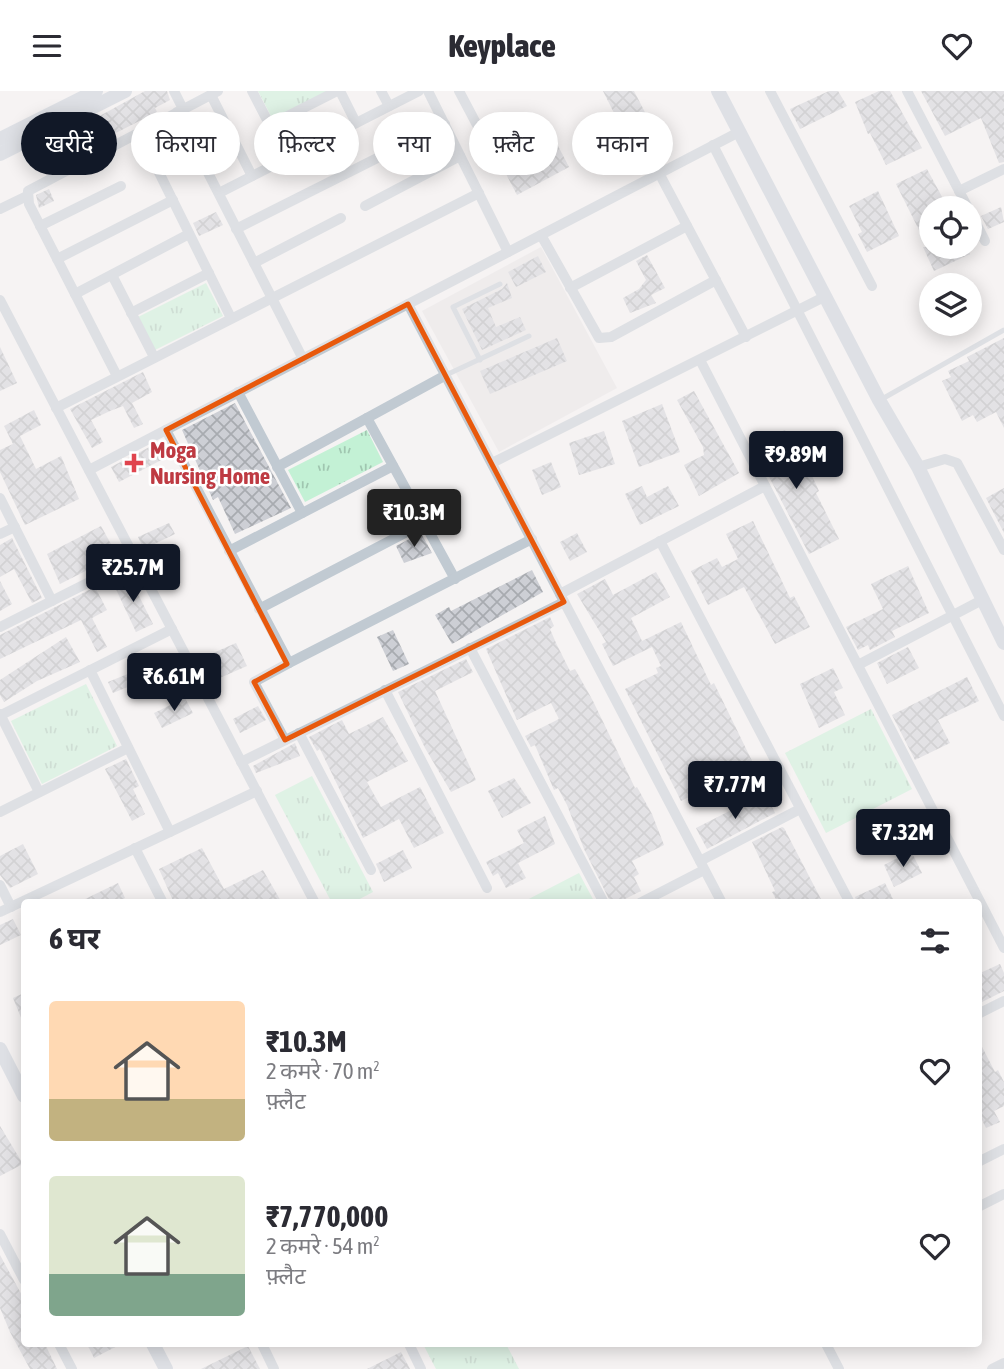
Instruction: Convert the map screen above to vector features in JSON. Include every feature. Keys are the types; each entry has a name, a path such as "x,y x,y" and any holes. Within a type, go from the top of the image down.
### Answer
{"street":[{"path":"0,139 96,91"},
{"path":"0,153 125,91"},
{"path":"174,91 180,110 236,229 303,359"},
{"path":"252,91 263,112"},
{"path":"296,112 338,91 350,112"},
{"path":"382,91 389,106"},
{"path":"359,121 419,91"},
{"path":"428,91 438,112"},
{"path":"459,91 470,112"},
{"path":"718,91 824,297 918,467 1004,643"},
{"path":"770,91 872,286"},
{"path":"907,91 962,196"},
{"path":"176,112 214,93 252,176 219,193"},
{"path":"673,166 739,132"},
{"path":"0,209 27,196 34,186 131,136"},
{"path":"713,145 1004,716"},
{"path":"455,146 508,252"},
{"path":"365,205 460,156"},
{"path":"236,229 373,160"},
{"path":"959,191 1004,169"},
{"path":"160,175 231,318"},
{"path":"89,470 655,175"},
{"path":"660,175 746,337"},
{"path":"40,226 121,186"},
{"path":"56,408 479,193"},
{"path":"27,196 117,376"},
{"path":"57,259 173,200"},
{"path":"254,263 341,218"},
{"path":"570,288 687,226"},
{"path":"75,294 189,234"},
{"path":"541,235 596,335 604,338 716,280"},
{"path":"982,235 985,241"},
{"path":"131,313 209,273"},
{"path":"111,275 154,357"},
{"path":"492,463 824,297"},
{"path":"408,304 720,899"},
{"path":"2,307 313,899"},
{"path":"700,360 979,899"},
{"path":"278,467 446,375"},
{"path":"238,392 302,513"},
{"path":"367,418 455,579"},
{"path":"166,430 289,663"},
{"path":"918,467 945,459 957,463 1004,550"},
{"path":"229,551 393,466"},
{"path":"241,762 470,648 660,541 765,486"},
{"path":"0,498 52,601"},
{"path":"259,610 424,523"},
{"path":"0,534 15,527"},
{"path":"285,740 254,682 532,540"},
{"path":"660,541 848,899"},
{"path":"0,627 135,559"},
{"path":"858,665 982,600"},
{"path":"39,792 0,715 172,629"},
{"path":"470,648 602,899"},
{"path":"90,670 170,832"},
{"path":"385,690 487,888"},
{"path":"299,733 371,870"},
{"path":"0,812 128,748"},
{"path":"30,899 257,791"},
{"path":"647,899 800,809"},
{"path":"135,848 161,899"},
{"path":"0,885 11,907"},
{"path":"0,912 21,903"},
{"path":"982,905 1004,948"},
{"path":"982,1012 1004,1001"},
{"path":"0,1049 21,1090"},
{"path":"982,1160 1004,1149"},
{"path":"982,1205 1004,1194"},
{"path":"0,1234 21,1274"},
{"path":"61,1347 72,1369"},
{"path":"155,1347 166,1369"},
{"path":"263,1347 274,1369"},
{"path":"411,1347 422,1369"},
{"path":"828,1347 839,1369"},
{"path":"992,1369 1004,1363"}],"lane":[{"path":"480,360 453,307 500,284"},
{"path":"879,400 1004,330"},
{"path":"446,375 528,336"}],"highlighted area":[{"path":"408,304 564,602 285,740 254,682 287,664 166,430"}],"shaded area":[{"path":"541,247 617,388 499,452 422,311"}],"green space":[{"path":"258,91 328,91 288,112 269,112"},
{"path":"206,283 223,316 155,350 138,317"},
{"path":"367,430 383,462 305,502 288,470"},
{"path":"86,684 117,746 42,784 11,721"},
{"path":"871,709 912,789 826,833 785,753"},
{"path":"312,776 373,892 360,899 330,899 275,795"},
{"path":"579,873 593,899 529,899"},
{"path":"425,1347 508,1347 519,1369 436,1369"}],"building":[{"path":"145,91 167,91 170,100 155,108 157,112 131,112 131,125 117,132 117,112 107,112"},
{"path":"603,91 634,91 645,112 614,112"},
{"path":"829,91 838,91 847,106 800,129 790,109"},
{"path":"879,91 890,91 922,148 886,165 870,133 868,134 855,102"},
{"path":"921,91 1004,91 1004,162 999,163 981,118 945,136"},
{"path":"558,146 569,167 558,173"},
{"path":"927,169 942,196 919,196 919,230 918,228 896,184"},
{"path":"507,175 554,175 517,195"},
{"path":"49,189 54,201 39,208 36,195"},
{"path":"878,191 899,236 867,252 858,234 862,232 849,206"},
{"path":"1001,207 1004,222 988,229 982,216"},
{"path":"216,212 223,225 199,236 193,223"},
{"path":"647,255 665,288 651,295 656,303 630,313 623,298 639,289 646,280 636,261"},
{"path":"538,256 546,272 516,287 508,272"},
{"path":"928,259 959,259 934,271"},
{"path":"507,283 512,298 488,308 496,327 520,317 526,330 482,350 462,309 502,289"},
{"path":"557,338 567,361 490,394 480,371"},
{"path":"1004,338 1004,428 996,412 977,422 973,415 962,421 942,381 951,377 948,371 969,361 967,357"},
{"path":"0,347 17,383 0,391"},
{"path":"143,372 152,392 132,403 143,424 134,428 123,406 110,411 91,420 103,442 92,448 70,409"},
{"path":"694,391 739,473 699,496 684,465 704,455 703,447 677,400"},
{"path":"235,403 291,508 235,534 218,497 213,500 182,430"},
{"path":"662,404 680,452 639,467 622,421"},
{"path":"34,410 41,425 20,436 36,469 61,456 79,499 25,525 0,472 0,450 13,444 4,426"},
{"path":"785,430 797,458 803,456 819,491 816,493 839,539 809,554 752,444"},
{"path":"604,431 615,464 579,475 569,443"},
{"path":"163,440 171,455 119,482 111,467"},
{"path":"551,462 561,487 542,495 532,470"},
{"path":"642,486 647,497 668,486 679,506 640,525 625,494"},
{"path":"1004,488 1004,533 986,498"},
{"path":"753,521 790,598 794,596 810,627 775,644 744,587 708,605 691,571 717,558 722,567 738,559 726,534"},
{"path":"169,523 175,534 144,549 138,537"},
{"path":"101,526 117,555 60,584 47,554"},
{"path":"421,533 432,553 404,563 396,546"},
{"path":"577,533 587,552 570,561 560,542"},
{"path":"12,538 42,598 32,603 14,569 0,577 0,545"},
{"path":"908,566 929,613 892,631 895,637 870,650 868,645 858,650 846,627 883,609 871,584"},
{"path":"532,570 543,592 452,644 435,615 449,607 451,611"},
{"path":"656,572 670,597 631,618 642,641 681,622 754,765 681,801 625,689 658,673 656,668 661,666 652,647 613,666 602,644 606,642 577,594 605,579 613,595"},
{"path":"129,576 153,624 136,632 113,583"},
{"path":"0,581 12,604 0,611"},
{"path":"95,587 107,610 92,618 107,647 97,652 81,620 0,659 0,635"},
{"path":"550,617 554,626 550,629 570,671 575,669 593,701 635,788 637,787 652,814 664,845 632,861 639,874 634,877 641,891 625,899 609,899 584,849 567,805 558,788 554,790 535,745 531,747 525,736 559,719 551,703 517,720 486,649"},
{"path":"393,630 409,664 393,671 377,637"},
{"path":"66,637 80,662 37,681 4,702 0,695 0,680"},
{"path":"236,643 247,666 215,680 204,657"},
{"path":"908,647 919,668 887,684 877,663"},
{"path":"466,659 473,672 435,691 476,780 451,792 425,748 398,692"},
{"path":"833,668 843,688 834,692 845,715 819,728 800,684"},
{"path":"130,673 135,684 113,693 108,682"},
{"path":"967,677 979,701 938,720 950,743 915,760 892,715"},
{"path":"185,698 193,713 162,728 154,713"},
{"path":"258,706 266,720 240,733 233,719"},
{"path":"383,717 408,761 367,782 381,807 420,787 444,833 414,848 399,819 363,838 320,749 317,751 309,737 342,720 349,734"},
{"path":"295,743 300,756 256,773 253,766"},
{"path":"126,759 139,786 133,789 145,814 132,821 105,769"},
{"path":"514,778 531,803 502,818 488,791"},
{"path":"765,793 775,813 707,849 696,828"},
{"path":"545,816 555,844 518,863 526,878 506,888 498,873 493,876 486,862 524,843 517,830"},
{"path":"784,828 821,899 776,899 772,892 775,891 752,842"},
{"path":"23,844 38,874 10,888 0,875 0,856"},
{"path":"202,848 224,889 263,870 280,899 172,899 159,869"},
{"path":"403,850 412,868 384,882 376,864"},
{"path":"911,851 922,873 894,887 884,865"},
{"path":"118,883 125,898 123,899 85,899"},
{"path":"885,883 893,899 856,899"},
{"path":"13,919 21,935 0,945 0,925"},
{"path":"1000,964 1004,973 1004,991 982,1002 982,972"},
{"path":"21,994 21,1018 13,998"},
{"path":"982,1047 995,1072 998,1070 1004,1082 1004,1106 994,1111 1000,1122 986,1128 982,1120"},
{"path":"0,1126 21,1165 0,1176"},
{"path":"0,1255 21,1294 21,1347 46,1347 57,1369 30,1369 0,1308"},
{"path":"88,1347 115,1347 94,1358"},
{"path":"249,1347 260,1369 201,1369"},
{"path":"401,1352 410,1369 367,1369"}],"place":[{"name":"Moga Nursing Home","path":"134,463"}]}
